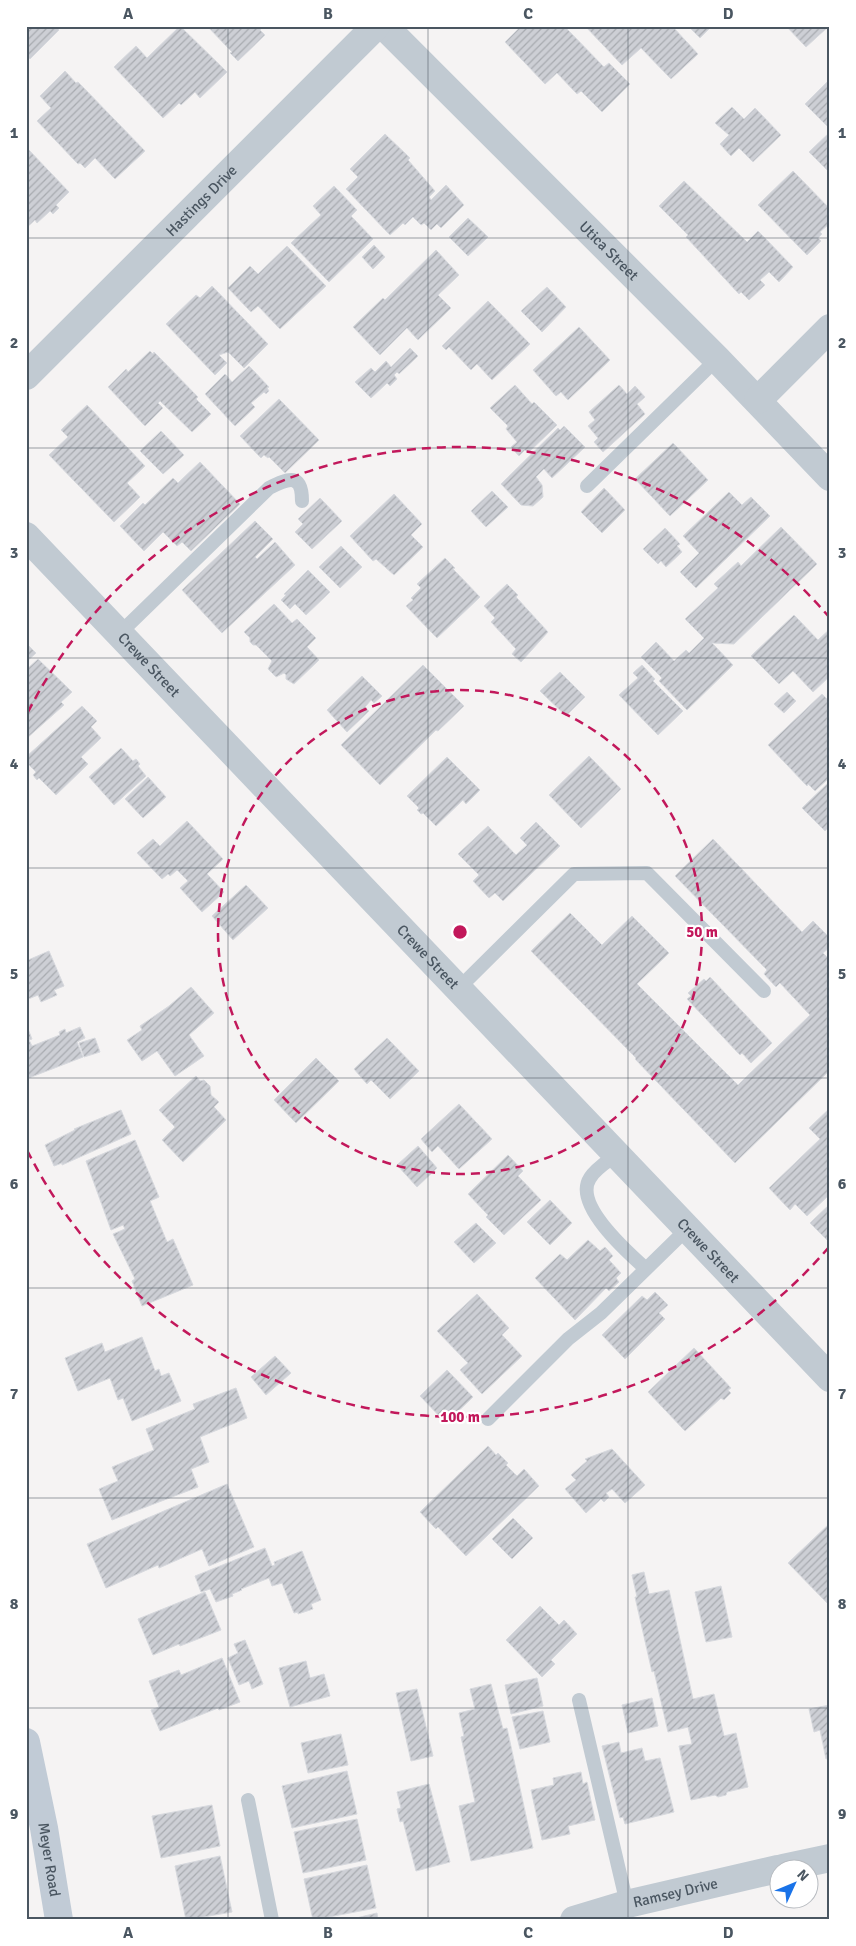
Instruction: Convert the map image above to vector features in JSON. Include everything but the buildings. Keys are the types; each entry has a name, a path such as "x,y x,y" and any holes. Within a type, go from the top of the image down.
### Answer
{"main road":[{"name":"Meyer Road","path":"26,1742 44,1828 59,1920"}],"street":[{"name":"Hastings Drive","path":"26,376 376,26"},
{"name":"Utica Street","path":"384,26 758,400 830,477"},
{"path":"758,400 830,328"},
{"name":"Crewe Street","path":"26,536 830,1378"},
{"name":"Ramsey Drive","path":"574,1920 626,1904 768,1872"}],"lane":[{"path":"586,486 717,359"},
{"path":"119,634 269,488 287,479 297,481 302,487 302,501"},
{"path":"458,989 574,874 647,873 764,991"},
{"path":"616,1155 590,1178 585,1191 590,1207 603,1224 628,1252 646,1268"},
{"path":"488,1419 568,1339 601,1313 687,1228"},
{"path":"579,1700 626,1904"},
{"path":"248,1800 272,1920"}]}
